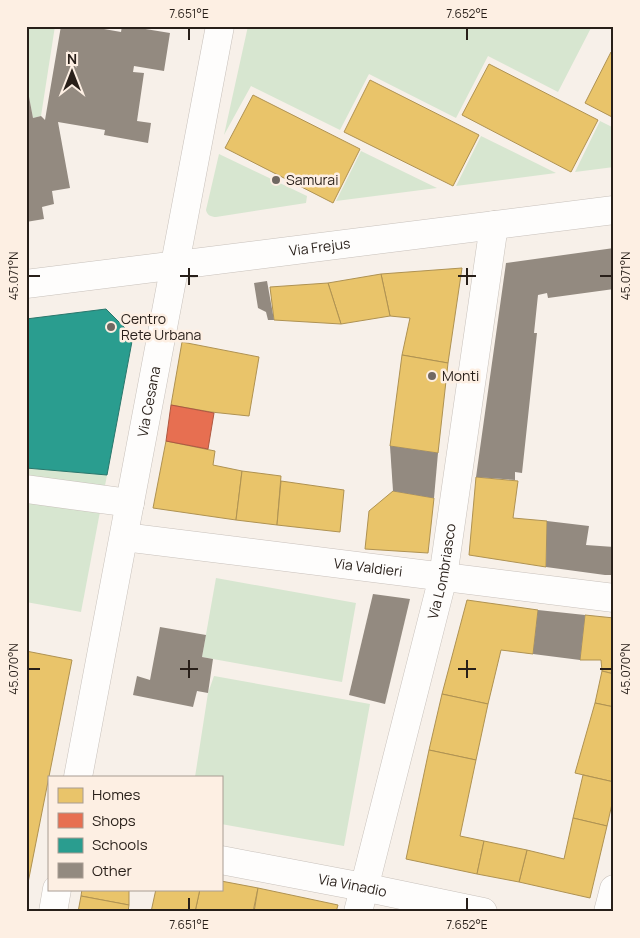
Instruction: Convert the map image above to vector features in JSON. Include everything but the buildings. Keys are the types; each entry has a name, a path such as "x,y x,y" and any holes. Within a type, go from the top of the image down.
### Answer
{"street":[{"name":"Via Cesana","path":"78,776 220,26"},
{"name":"Via Frejus","path":"26,284 614,210"},
{"name":"Via Lombriasco","path":"360,899 443,577 494,225"},
{"path":"26,489 130,502"},
{"name":"Via Valdieri","path":"124,537 614,598"},
{"name":"Via Vinadio","path":"222,860 360,899 483,912"},
{"path":"608,912 614,889"},
{"path":"53,912 57,890"}],"green space":[{"path":"26,26 55,26 41,116 33,118 26,81"},
{"path":"248,26 592,26 558,92 488,56 456,118 369,74 340,130 251,86 224,135"},
{"path":"600,121 614,128 614,167 575,172"},
{"path":"481,136 556,173 456,186"},
{"path":"361,151 437,188 336,201"},
{"path":"219,154 307,196 306,203 212,217 206,210"},
{"path":"26,468 107,475 81,612 26,602"},
{"path":"216,578 356,603 342,682 202,657"},
{"path":"214,676 370,704 344,846 222,824 222,776 195,776 208,693"}],"place":[{"name":"Samurai","path":"276,180"},
{"name":"Centro Rete Urbana","path":"111,327"},
{"name":"Monti","path":"432,376"}]}
